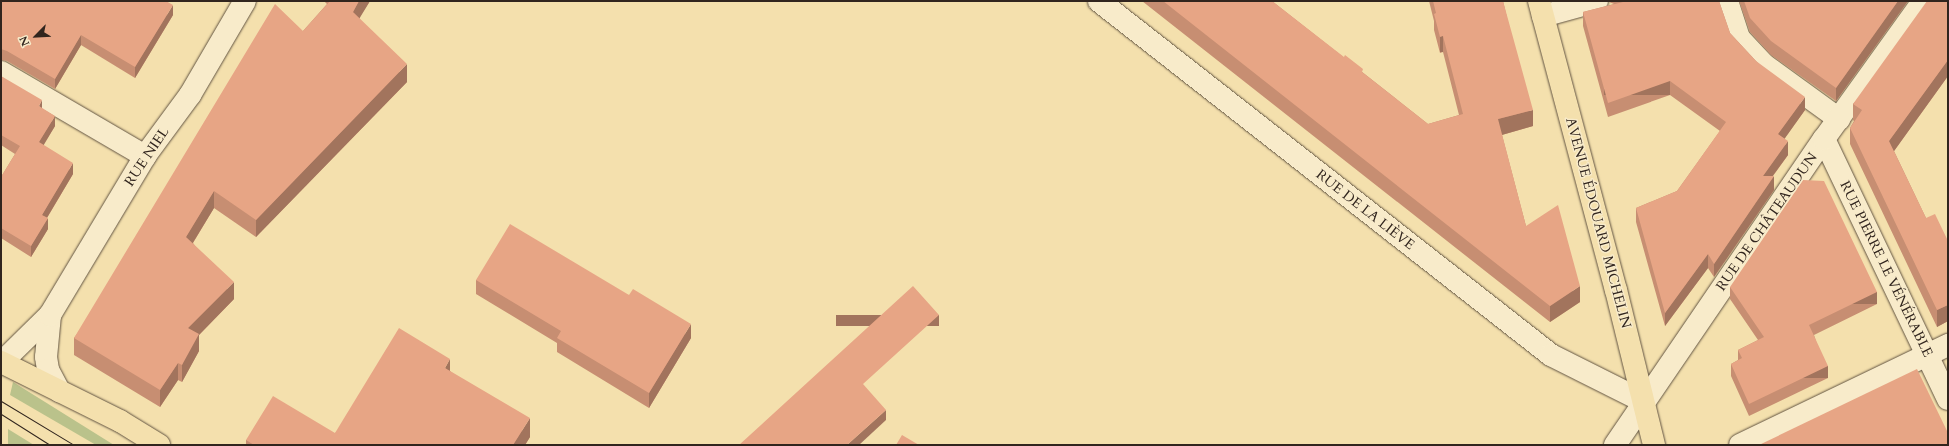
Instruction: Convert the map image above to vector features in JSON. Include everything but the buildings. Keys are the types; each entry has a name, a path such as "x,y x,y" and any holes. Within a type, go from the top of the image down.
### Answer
{"main road":[{"name":"AVENUE ÉDOUARD MICHELIN","path":"1541,8 1616,290 1654,445"},
{"path":"1,362 120,421 159,445"}],"street":[{"name":"RUE NIEL","path":"1,362 50,315 145,156 190,95 245,1"},
{"name":"RUE DE LA LIÈVE","path":"1099,1 1545,351 1643,401"},
{"path":"1541,8 1597,1"},
{"path":"1727,1 1739,38 1763,64 1839,119"},
{"name":"RUE DE CHÂTEAUDUN","path":"1615,445 1643,401 1824,139 1923,1"},
{"path":"1,72 145,156"},
{"name":"RUE PIERRE LE VÉNÉRABLE","path":"1824,139 1948,399"},
{"name":"RUE NIEL","path":"50,315 46,357 48,370 59,392"},
{"path":"1740,445 1948,345"}],"green space":[{"path":"13,382 114,445 96,445 10,395"},
{"path":"8,429 34,445 8,445"}],"tram line":[{"path":"1,401 74,445"},
{"path":"1,414 50,445"}]}
